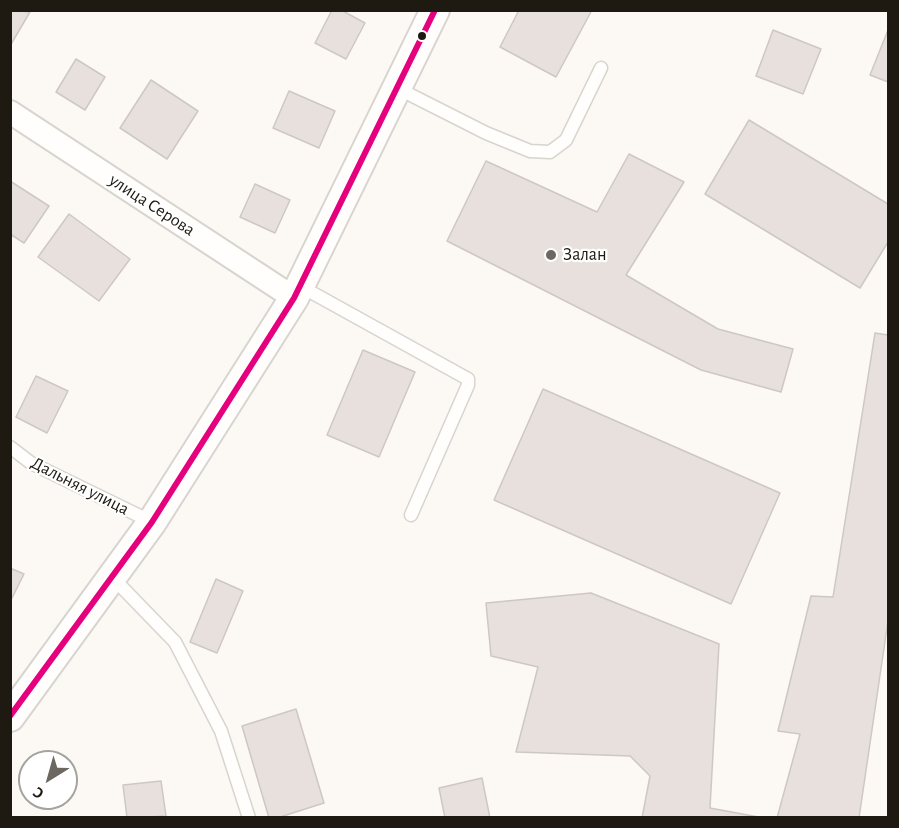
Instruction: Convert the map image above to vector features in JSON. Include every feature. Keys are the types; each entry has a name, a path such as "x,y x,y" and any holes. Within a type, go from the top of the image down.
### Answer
{"street":[{"path":"10,717 152,522 297,292 435,10"},
{"name":"улица Серова","path":"10,112 297,292"}],"lane":[{"path":"397,88 486,134 530,152 550,152 566,140 601,68"},
{"path":"297,292 468,379 468,385 411,515"},
{"name":"Дальняя улица","path":"10,447 31,463 152,522"},
{"path":"112,577 175,642 221,732 249,818"}],"building":[{"path":"10,10 30,12 10,46"},
{"path":"332,10 341,10 365,23 346,59 315,43"},
{"path":"519,10 592,10 556,77 500,47"},
{"path":"773,30 821,49 803,94 756,76"},
{"path":"888,30 888,82 870,75"},
{"path":"76,59 105,77 85,110 56,92"},
{"path":"151,80 198,111 167,159 120,128"},
{"path":"289,91 335,111 319,148 273,128"},
{"path":"749,120 888,204 888,242 860,288 705,194"},
{"path":"629,154 684,182 626,275 718,329 793,349 781,392 701,370 447,241 486,161 597,212"},
{"path":"10,181 49,206 24,243 10,234"},
{"path":"255,184 290,200 275,233 240,217"},
{"path":"69,214 130,259 99,301 38,257"},
{"path":"875,333 888,335 888,621 859,818 777,818 800,734 778,731 811,596 833,597"},
{"path":"363,350 415,372 379,457 327,435"},
{"path":"36,376 68,391 47,433 16,417"},
{"path":"543,389 780,493 731,604 494,500"},
{"path":"10,568 24,574 10,602"},
{"path":"216,579 243,591 217,653 190,642"},
{"path":"591,593 719,644 710,808 764,818 642,818 650,776 630,756 516,752 538,667 491,656 486,603"},
{"path":"296,709 324,803 277,818 269,818 242,726"},
{"path":"482,778 490,818 445,818 439,788"},
{"path":"161,781 166,816 127,818 123,785"}],"transit line":[{"path":"10,716 152,522 294,298 435,10"}],"place":[{"name":"Залан","path":"551,255"}]}
